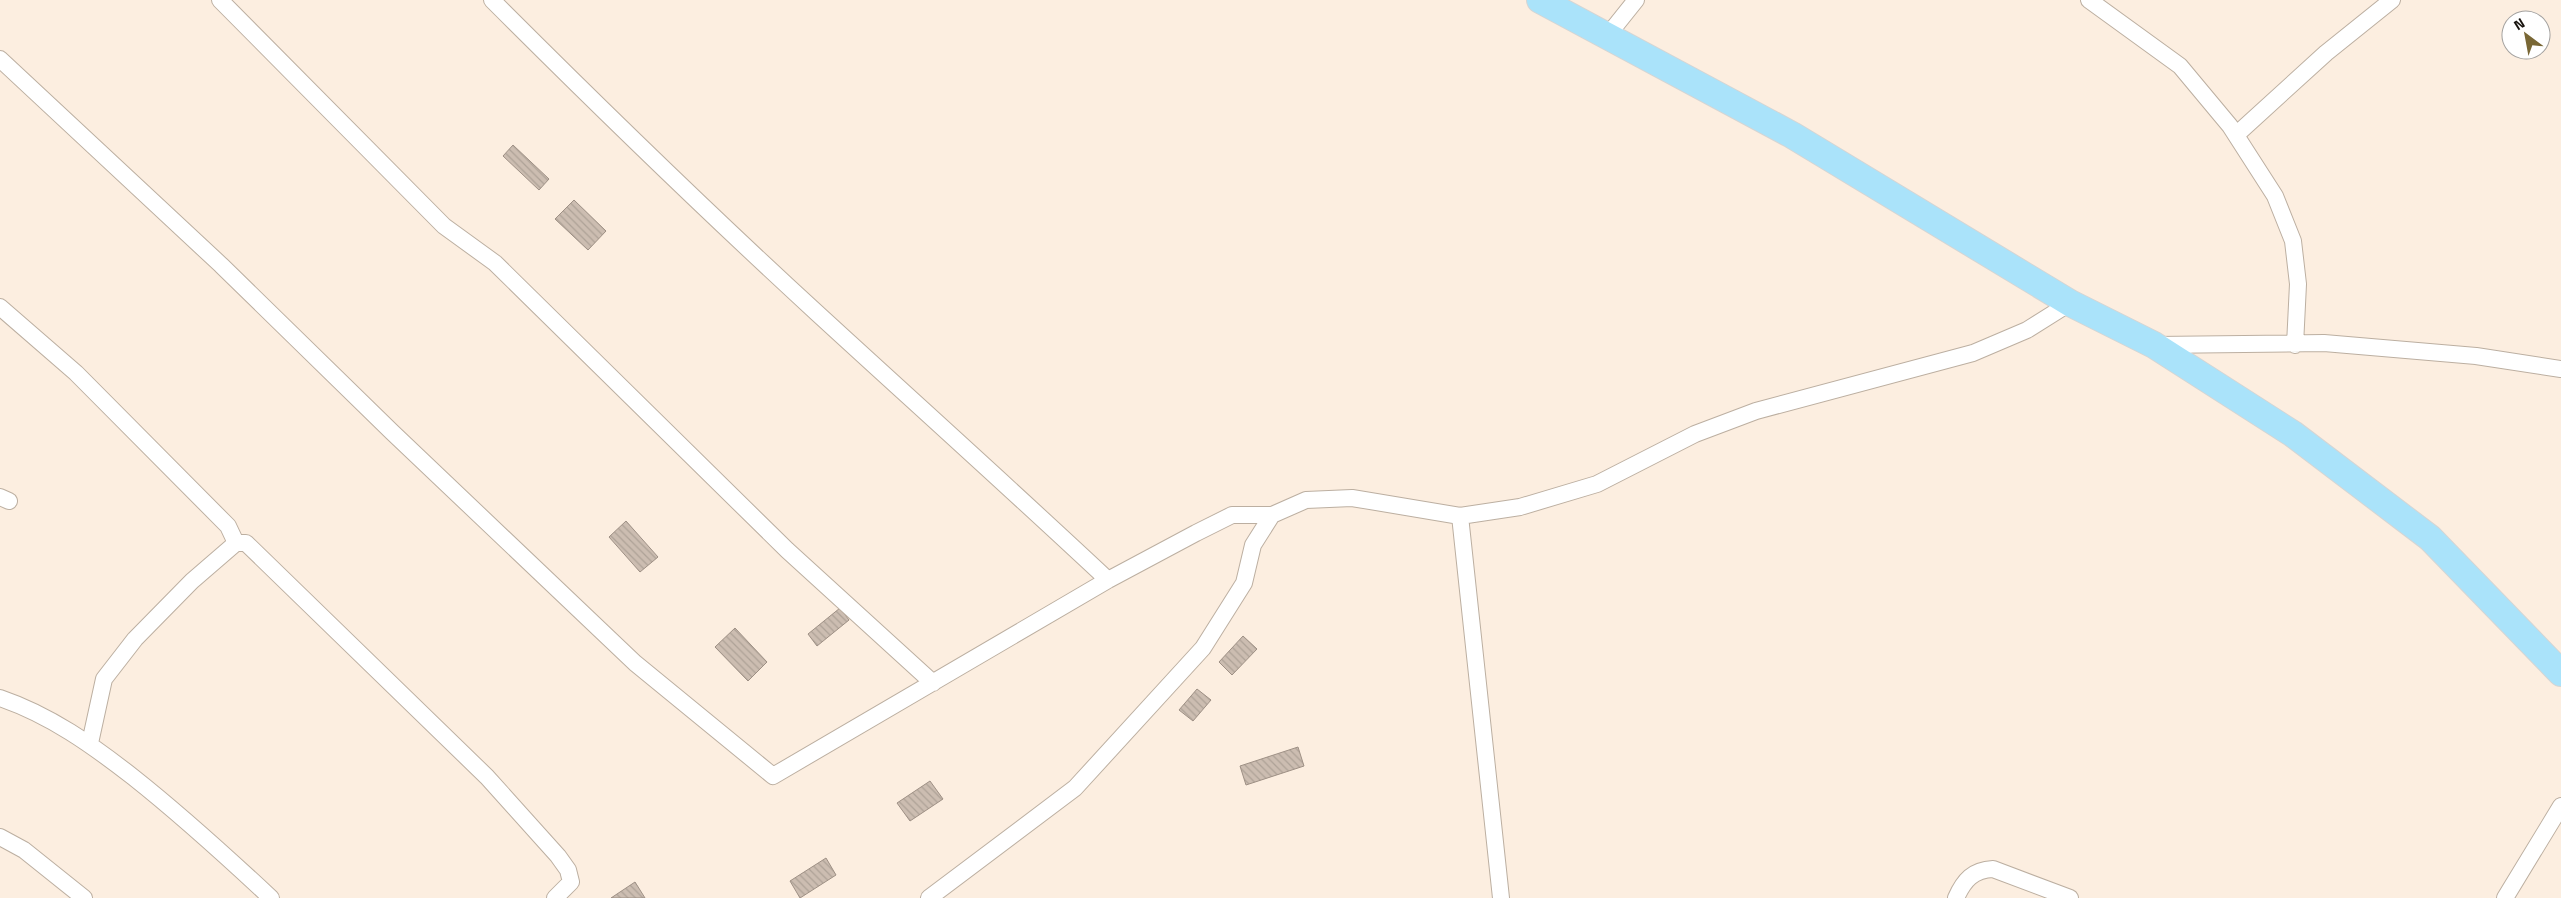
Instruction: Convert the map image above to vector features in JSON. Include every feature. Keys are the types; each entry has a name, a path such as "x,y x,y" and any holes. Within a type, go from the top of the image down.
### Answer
{"main road":[{"path":"1540,0 1792,136 2070,303 2154,345 2293,434 2430,538 2561,673"}],"street":[{"path":"220,0 444,226 495,263 787,550 933,682"},
{"path":"492,0 595,103 802,299 1108,580"},
{"path":"1608,35 1636,0"},
{"path":"2236,134 2326,53 2392,0"},
{"path":"2097,2 2180,66 2236,134 2275,196 2293,241 2298,284 2295,346"},
{"path":"0,60 221,266 399,439 635,663 768,774 773,776 1108,580 1232,515 1272,515 1306,500 1352,498 1460,516 1520,507 1597,484 1695,434 1756,411 1973,353 2027,330 2070,303"},
{"path":"0,307 76,373 228,526 236,542"},
{"path":"2154,345 2295,346 2324,343 2476,356 2561,369"},
{"path":"929,898 1074,788 1203,648 1244,583 1253,545 1272,515"},
{"path":"1460,516 1501,898"},
{"path":"90,743 104,679 134,639 192,581 236,542 246,543 354,645 487,777 526,820 568,870 571,882 555,898"},
{"path":"0,698 29,707 90,743 189,822 271,898"},
{"path":"2505,898 2561,806"},
{"path":"0,837 24,850 84,898"},
{"path":"1956,898 1967,878 1981,870 1992,869 2070,898"}],"building":[{"path":"513,145 549,179 539,190 503,156"},
{"path":"574,200 606,231 588,250 555,219"},
{"path":"626,521 658,557 640,572 609,537"},
{"path":"840,608 849,620 817,646 808,634"},
{"path":"735,628 767,662 748,681 715,647"},
{"path":"1243,636 1257,649 1232,675 1219,662"},
{"path":"1197,689 1211,700 1193,721 1179,710"},
{"path":"1298,747 1304,766 1246,785 1240,766"},
{"path":"930,781 943,799 910,821 897,803"},
{"path":"826,858 836,875 800,898 790,881"},
{"path":"635,882 645,898 611,898"}]}
